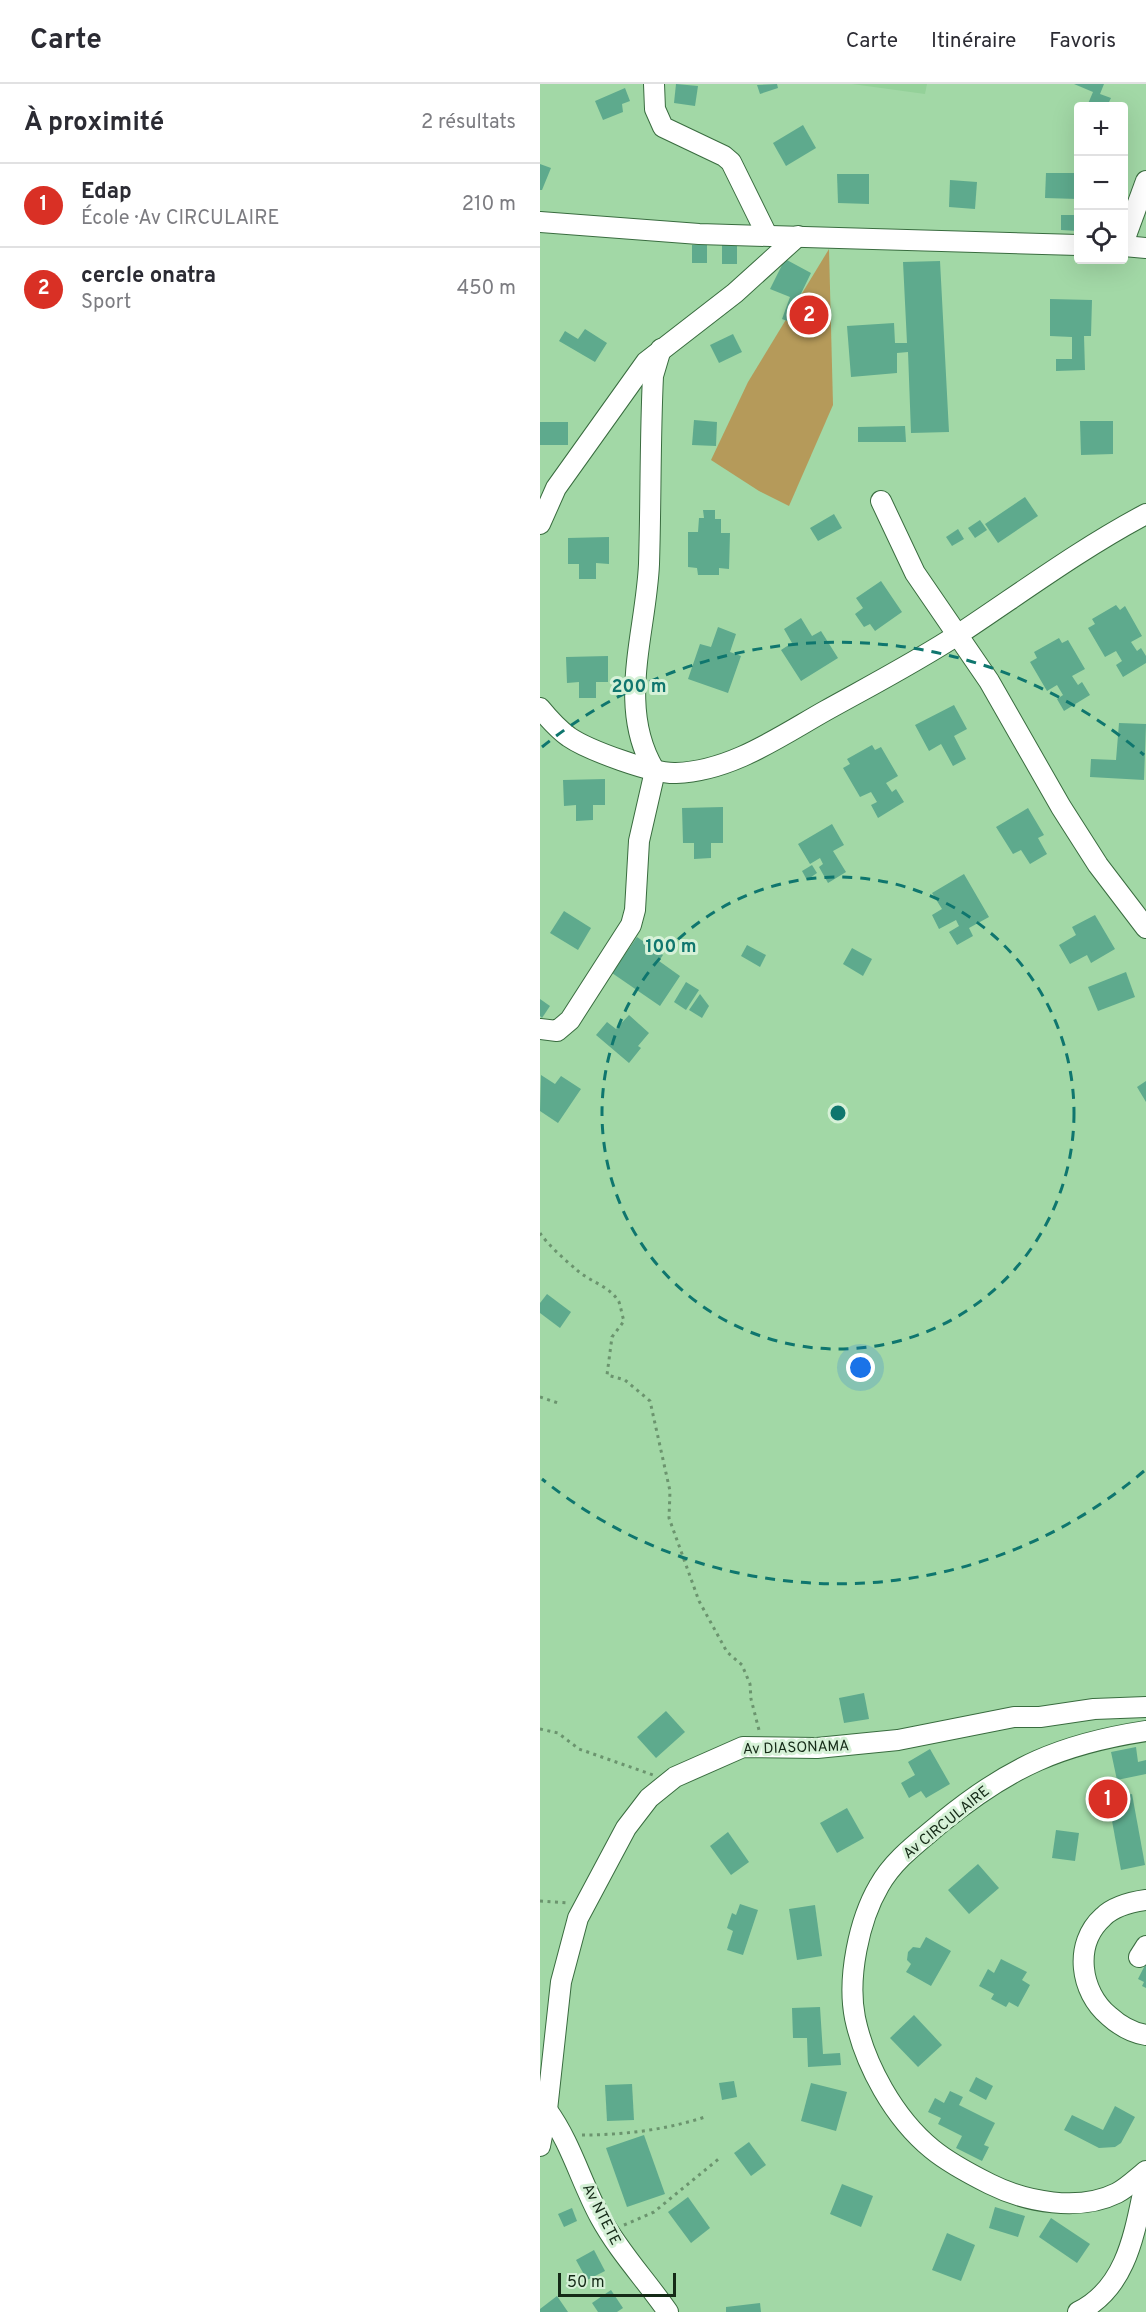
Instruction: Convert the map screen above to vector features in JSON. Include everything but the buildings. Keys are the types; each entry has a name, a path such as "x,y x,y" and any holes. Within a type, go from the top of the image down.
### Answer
{"street":[{"path":"654,84 655,109 663,127 724,156 731,162 766,235"},
{"path":"1128,230 1146,181"},
{"path":"540,222 636,231 1074,245"},
{"path":"540,524 548,486 633,377 661,349 735,293 798,236"},
{"path":"1128,246 1146,248"},
{"path":"541,1032 558,1031 570,1020 631,925 635,910 639,841 655,771 643,751 639,737 636,667 649,564 653,376 661,349"},
{"path":"881,501 915,573 989,681 1061,807 1098,865 1146,928"},
{"path":"540,708 569,737 589,747 655,771 674,774 703,770 760,749 957,635 1026,586 1146,514"},
{"name":"Av DIASONAMA","path":"540,2146 547,2110 561,1982 572,1935 585,1904 626,1828 649,1798 667,1783 705,1761 743,1747 817,1748 898,1740 991,1720 1094,1709 1146,1707"},
{"name":"Av CIRCULAIRE","path":"1146,1731 1106,1737 1059,1750 1017,1768 973,1797 912,1846 880,1884 870,1903 861,1928 853,1998 862,2042 880,2085 906,2122 931,2148 966,2172 1008,2194 1040,2201 1076,2203 1116,2193 1146,2171"},
{"path":"1146,1900 1116,1908 1104,1916 1093,1929 1084,1950 1084,1977 1090,1996 1116,2022 1138,2034 1146,2035"},
{"name":"Av NTETE","path":"547,2110 565,2136 588,2195 608,2231 668,2312"},
{"path":"1078,2312 1111,2288 1119,2273 1136,2227 1146,2179"}],"path":[{"path":"540,1233 546,1243 569,1260 577,1270 605,1287 618,1301 624,1321 612,1337 607,1375 625,1380 650,1401 670,1491 669,1518 699,1601 727,1652 742,1665 750,1684 751,1699 764,1747"},
{"path":"540,1398 558,1403"},
{"path":"540,1730 558,1733 579,1749 644,1769 667,1783"},
{"path":"540,1901 585,1904"},
{"path":"565,2136 621,2135 686,2123 705,2117"},
{"path":"608,2231 654,2212 721,2157"}],"shaded area":[{"path":"852,84 927,84 925,94"},
{"path":"829,249 833,405 789,506 759,491 711,460 748,382"}],"place":[{"name":"cercle onatra","path":"809,315"},
{"name":"Edap","path":"1108,1799"}]}
